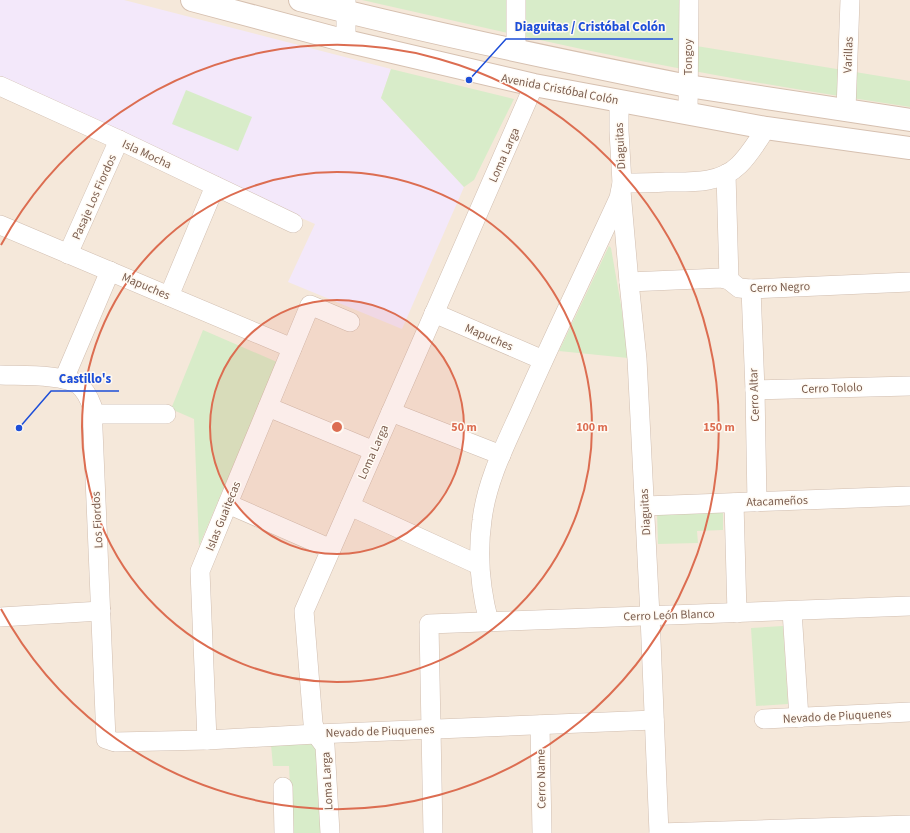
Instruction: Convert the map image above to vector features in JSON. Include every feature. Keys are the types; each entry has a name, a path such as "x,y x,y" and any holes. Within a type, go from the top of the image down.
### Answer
{"street":[{"name":"Avenida Cristóbal Colón","path":"192,0 346,42 534,85 766,128 910,148"},
{"path":"300,0 346,6 516,50 688,86 910,120"},
{"path":"516,0 516,50"},
{"name":"Tongoy","path":"688,0 688,114"},
{"name":"Varillas","path":"846,110 850,0"},
{"path":"346,6 346,42"},
{"name":"Loma Larga","path":"330,833 325,746 316,734 313,723 304,611 534,85"},
{"name":"Isla Mocha","path":"0,86 119,140 293,223"},
{"name":"Diaguitas","path":"619,101 618,118 622,187 629,282 637,359 659,833"},
{"path":"622,187 708,181 726,174 738,166 751,151 766,128"},
{"name":"Pasaje Los Fiordos","path":"68,254 119,140"},
{"path":"726,174 729,280"},
{"path":"169,296 215,186"},
{"name":"Diaguitas","path":"489,622 481,584 479,542 484,505 492,476 543,360 619,198 622,187"},
{"name":"Mapuches","path":"0,225 292,348"},
{"path":"64,379 110,271"},
{"name":"Cerro Negro","path":"629,282 721,278 729,280 739,288 751,289 910,282"},
{"name":"Cerro Altar","path":"751,289 757,502"},
{"name":"Islas Guaitecas","path":"207,740 200,571 310,306 350,322"},
{"name":"Mapuches","path":"434,313 543,360"},
{"name":"Los Fiordos","path":"0,375 38,376 71,381 85,391 92,406 106,739"},
{"name":"Cerro Tololo","path":"754,390 910,386"},
{"path":"268,407 374,451"},
{"path":"391,412 501,455"},
{"path":"92,414 166,414"},
{"name":"Atacameños","path":"644,506 910,496"},
{"path":"734,503 737,613"},
{"path":"228,504 331,548"},
{"path":"350,506 479,565"},
{"name":"Cerro León Blanco","path":"431,729 429,624 910,606"},
{"path":"792,610 799,718"},
{"path":"0,617 101,611"},
{"name":"Nevado de Piuquenes","path":"764,719 910,712"},
{"name":"Nevado de Piuquenes","path":"106,739 115,742 207,740 654,720"},
{"name":"Cerro Name","path":"540,725 542,833"},
{"path":"431,729 433,833"},
{"path":"283,787 284,833"},
{"path":"659,833 910,825"}],"shaded area":[{"path":"0,0 910,0 910,833 0,833"},
{"path":"0,0 124,0 391,69 381,98 464,187 402,329 288,282 315,224 0,87"}],"green space":[{"path":"362,0 684,0 684,44 910,81 910,107 747,81 626,58"},
{"path":"391,69 514,99 474,180 464,187 381,98"},
{"path":"186,90 252,117 238,151 172,124"},
{"path":"609,246 611,248 621,305 628,358 559,351"},
{"path":"203,330 277,362 199,546 194,419 171,409"},
{"path":"723,509 723,530 697,531 698,543 658,544 657,512"},
{"path":"783,626 788,704 756,706 751,628"},
{"path":"320,744 323,833 293,833 289,766 273,766 271,745"}],"place":[{"name":"Diaguitas / Cristóbal Colón","path":"469,80"},
{"name":"Castillo's","path":"19,428"}]}
